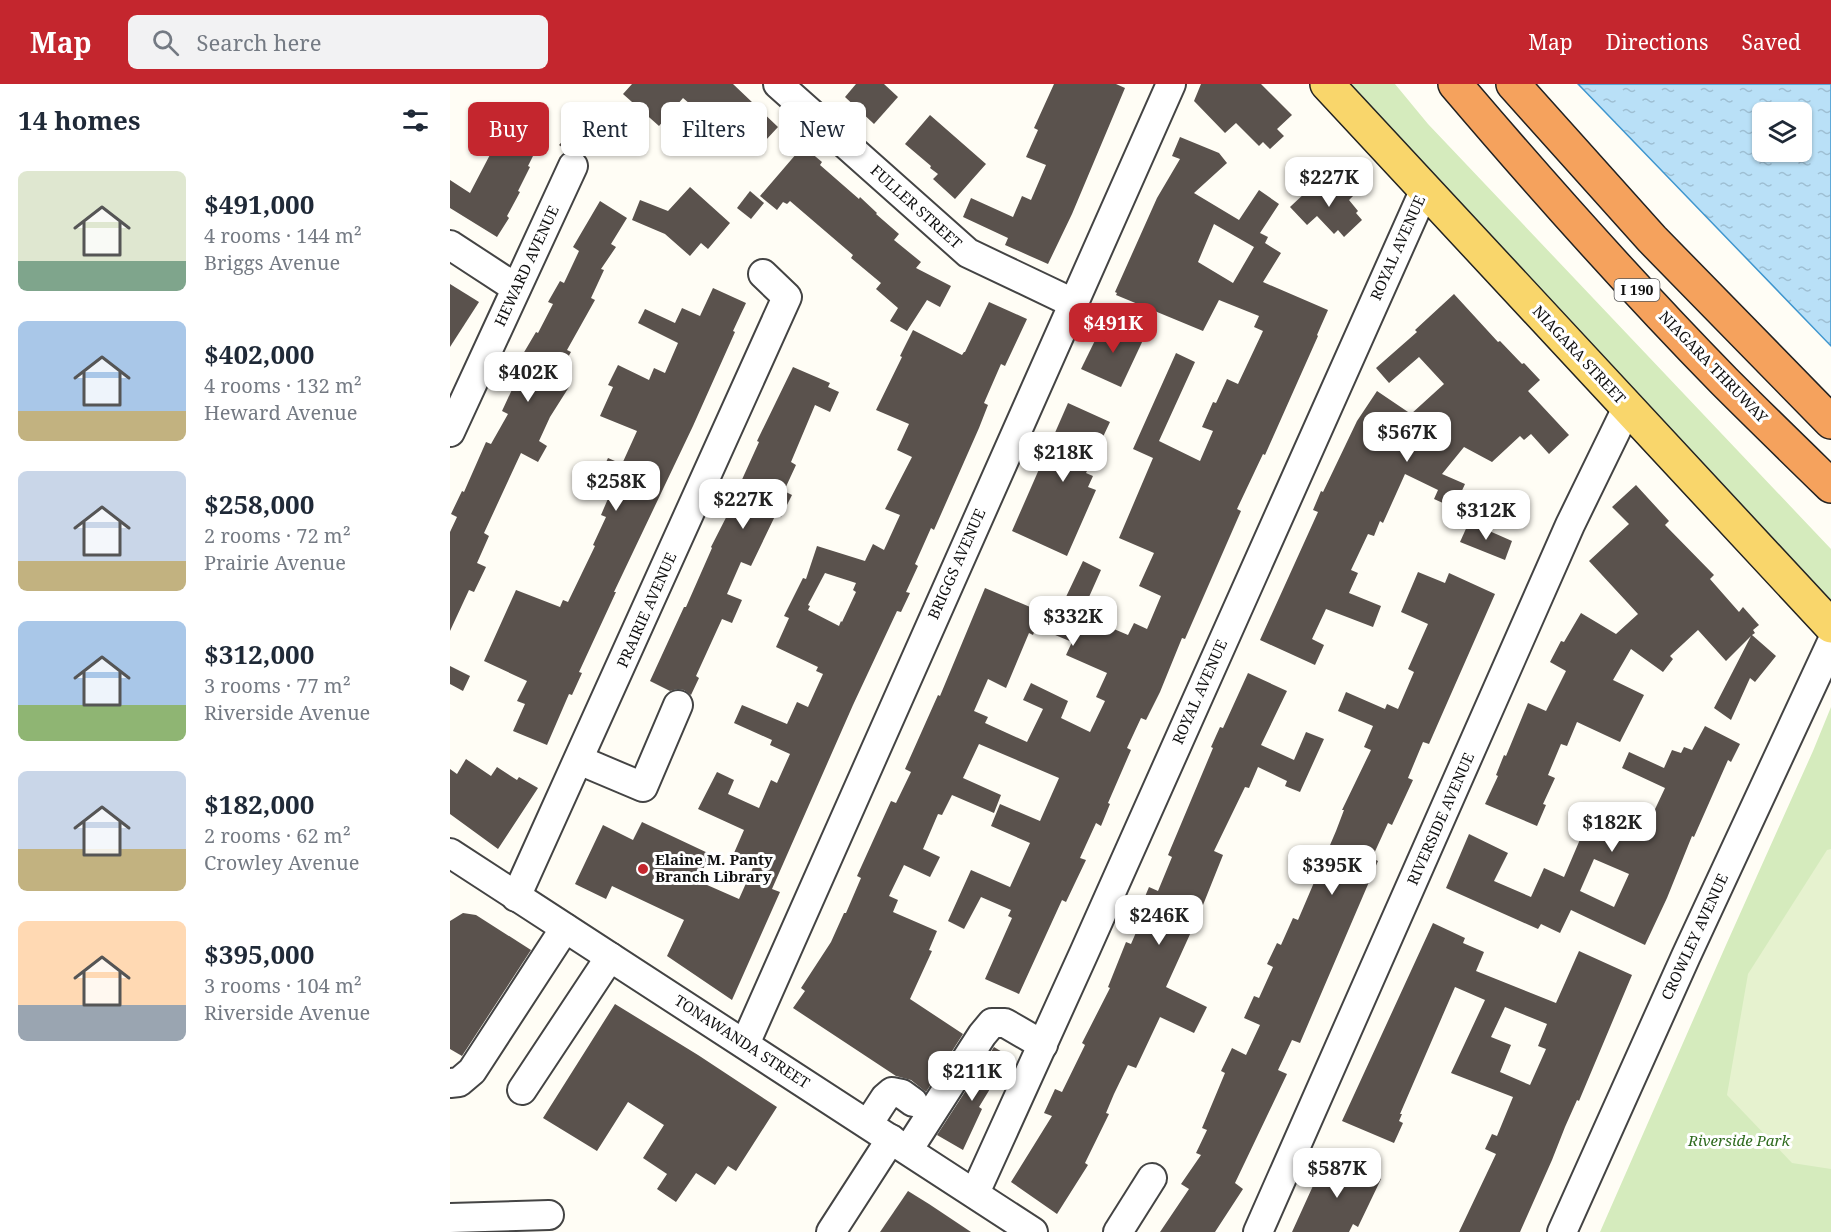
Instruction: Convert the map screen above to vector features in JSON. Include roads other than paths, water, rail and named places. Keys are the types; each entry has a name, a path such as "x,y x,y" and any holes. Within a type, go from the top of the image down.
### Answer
{"highway":[{"name":"NIAGARA THRUWAY","path":"1455,84 1544,188 1625,277 1724,381 1831,486"},
{"path":"1513,84 1652,239 1831,422"}],"main road":[{"name":"NIAGARA STREET","path":"1327,84 1831,626"}],"street":[{"name":"FULLER STREET","path":"778,84 968,253 1073,303"},
{"name":"BRIGGS AVENUE","path":"745,1044 1171,84"},
{"name":"HEWARD AVENUE","path":"450,432 573,166"},
{"name":"ROYAL AVENUE","path":"975,1193 1425,189"},
{"path":"450,245 516,288"},
{"name":"PRAIRIE AVENUE","path":"516,897 787,297 763,274"},
{"name":"RIVERSIDE AVENUE","path":"1258,1232 1570,525 1627,408"},
{"name":"CROWLEY AVENUE","path":"1562,1232 1686,956 1831,644"},
{"path":"579,760 643,787 678,705"},
{"name":"TONAWANDA STREET","path":"451,855 975,1193 1005,1224 1033,1232"},
{"path":"458,1070 565,928"},
{"path":"522,1090 610,957"},
{"path":"831,1232 900,1144 923,1108 992,1023 1005,1023 1042,1045"},
{"path":"868,1124 885,1098 892,1092 902,1094 923,1108"},
{"path":"1118,1232 1152,1178"},
{"path":"450,1218 536,1221"}],"water":[{"path":"1578,84 1831,84 1831,346"}],"place":[{"name":"Elaine M. Panty Branch Library","path":"643,869"}],"park label":[{"name":"Riverside Park","path":"1739,1141"}]}
